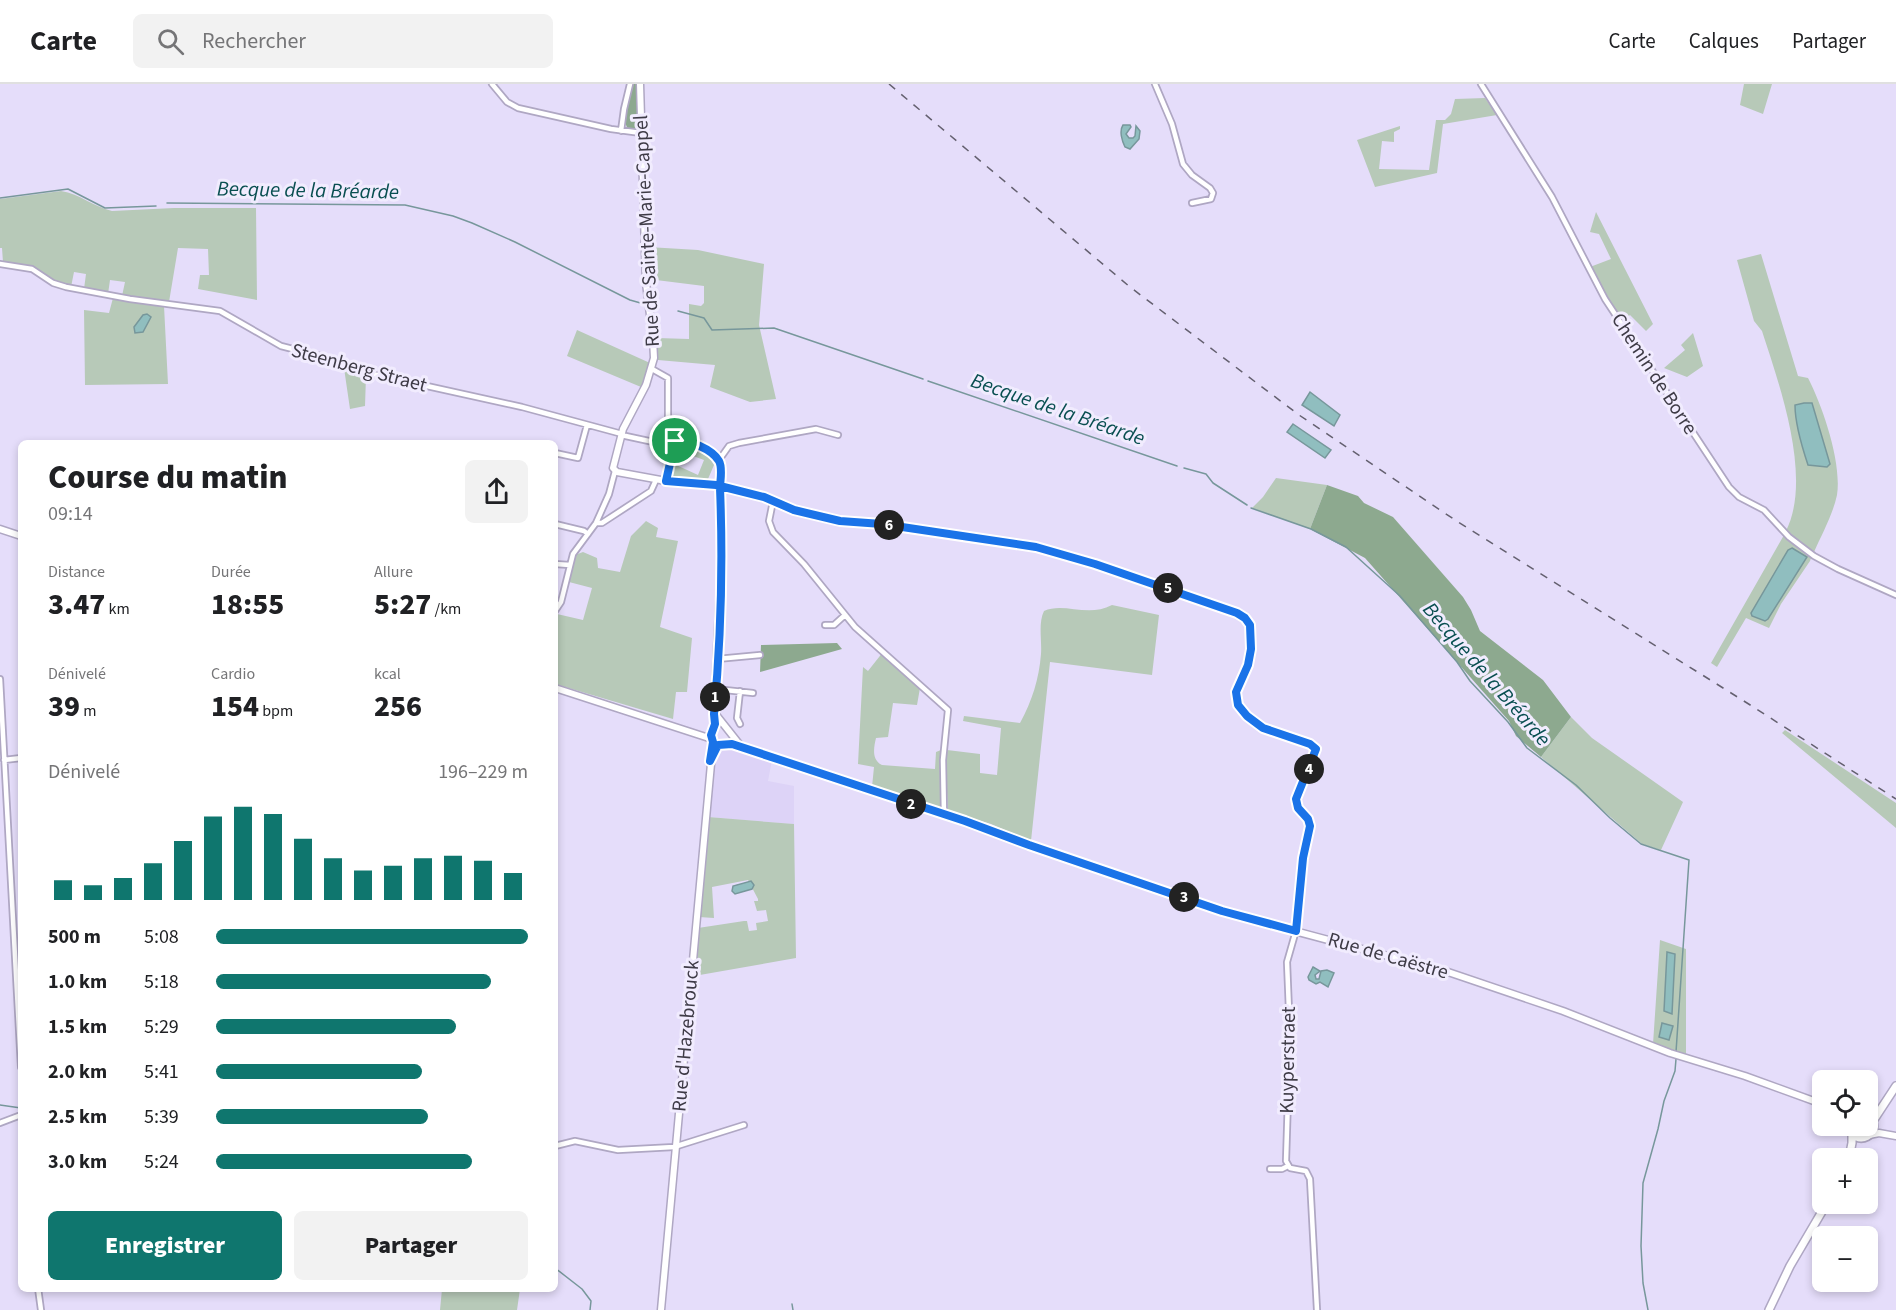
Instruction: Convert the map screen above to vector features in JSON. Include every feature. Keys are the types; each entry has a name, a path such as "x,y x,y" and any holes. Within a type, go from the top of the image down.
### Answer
{"main road":[{"name":"Rue de Sainte-Marie-Cappel","path":"615,471 614,462 622,434 652,369 654,342 646,293 640,84"},
{"path":"615,471 656,480 719,486 721,558 714,742"},
{"path":"0,530 18,535"},
{"path":"558,688 714,742 726,744 729,739 728,731 718,720 714,707"},
{"path":"696,734 720,727 728,731"},
{"name":"Rue de Caëstre","path":"728,731 737,743 748,750"},
{"name":"Rue d'Hazebrouck","path":"661,1310 710,761 714,742"},
{"name":"Rue de Caëstre","path":"726,744 944,814 1222,911 1448,972 1563,1011 1663,1050 1751,1078 1812,1101"},
{"path":"1878,1108 1894,1088"},
{"path":"1878,1128 1896,1135"},
{"path":"1858,1148 1866,1137 1879,1133 1896,1135"},
{"path":"1769,1310 1821,1214"}],"street":[{"path":"492,84 505,100 518,108 621,131 640,133"},
{"name":"Rue de Sainte-Marie-Cappel","path":"621,131 630,84"},
{"path":"1155,84 1173,128 1183,164 1213,193 1211,199 1192,203"},
{"name":"Chemin de Borre","path":"1481,84 1548,190 1605,299 1729,487 1739,497 1764,510 1789,537 1814,556 1896,595"},
{"name":"Steenberg Straet","path":"0,264 32,269 61,286 125,298 220,311 283,347 321,356 356,370 518,406 672,446 678,440 701,447 719,460"},
{"path":"652,369 668,379 668,430"},
{"path":"558,454 578,458 587,425"},
{"path":"838,435 816,429 729,446 719,460 721,464 719,486 737,489 772,501 769,516 771,530 804,564 845,615 948,710 943,764 944,814"},
{"path":"666,481 672,446"},
{"path":"558,606 575,549 596,523 609,494 615,471"},
{"path":"596,523 602,523 642,498 653,489 656,480"},
{"name":"Kuyperstraet","path":"772,501 794,510 847,522 882,524 1036,547 1183,593 1245,618 1250,627 1251,654 1236,692 1238,705 1247,716 1263,728 1310,744 1316,749 1296,799 1298,808 1308,819 1310,826 1303,858 1296,931 1287,965 1290,1032 1288,1166"},
{"path":"558,525 588,534"},
{"path":"558,564 570,565"},
{"path":"825,625 834,625 845,615"},
{"path":"717,659 760,655"},
{"path":"0,679 18,1014"},
{"path":"716,689 753,693"},
{"path":"740,691 737,717 740,724"},
{"path":"4,760 18,758"},
{"path":"0,1123 18,1116"},
{"path":"558,1145 573,1141 618,1150 676,1146 744,1125"},
{"path":"1270,1168 1282,1169 1288,1166 1304,1170 1309,1175 1313,1200 1317,1310"},
{"path":"39,1292 41,1310"}],"shaded area":[{"path":"632,84 638,84 638,131 629,131 625,121"},
{"path":"1744,84 1772,84 1763,114 1740,105"},
{"path":"1485,98 1497,115 1443,124 1437,173 1375,187 1357,140 1400,126 1400,129 1394,132 1394,142 1382,141 1379,169 1429,170 1436,120 1445,120 1451,114 1455,99"},
{"path":"1123,125 1131,127 1126,134 1129,138 1135,136 1136,126 1140,131 1139,139 1130,149 1125,147 1122,139"},
{"path":"61,191 112,211 256,208 257,300 198,289 200,275 209,275 208,249 178,248 169,302 122,296 125,282 110,280 108,294 84,289 86,274 74,272 71,287 54,282 30,267 3,262 2,248 0,248 0,199"},
{"path":"1596,212 1653,324 1646,331 1630,315 1621,322 1605,298 1590,267 1611,259 1599,234 1590,232"},
{"path":"648,247 698,250 764,264 759,325 776,399 750,402 710,387 715,365 658,360 657,338 689,339 689,304 701,306 704,303 704,286 648,279"},
{"path":"1761,254 1798,376 1808,378 1814,390 1830,435 1837,467 1837,495 1814,552 1786,531 1793,509 1796,484 1795,458 1777,377 1762,331 1754,321 1737,260"},
{"path":"113,298 164,306 168,384 85,385 84,310 109,313"},
{"path":"147,314 151,317 143,332 135,333 134,327 143,315"},
{"path":"577,330 650,363 641,387 567,356"},
{"path":"1693,333 1703,366 1687,377 1664,368 1685,350 1681,345"},
{"path":"344,368 366,376 365,406 350,409"},
{"path":"1310,392 1340,415 1334,426 1302,405"},
{"path":"1812,403 1830,464 1827,467 1808,465 1795,413 1795,405"},
{"path":"1293,424 1331,450 1325,458 1287,432"},
{"path":"680,442 700,450 711,460 714,465 708,479 672,476 674,464 698,475 704,460 677,450"},
{"path":"1276,478 1327,485 1310,529 1252,508"},
{"path":"1327,485 1358,496 1364,503 1393,517 1463,597 1480,631 1543,680 1571,717 1541,757 1516,736 1509,721 1365,558 1310,529"},
{"path":"646,521 658,528 656,537 678,541 660,627 692,638 687,692 676,692 673,719 558,685 558,614 583,620 592,588 569,582 575,555 583,552 597,558 598,568 620,572 631,536"},
{"path":"1784,535 1811,558 1810,561 1781,604 1769,628 1746,618 1717,667 1711,663"},
{"path":"1792,548 1807,557 1768,619 1765,621 1752,616 1751,613 1788,550"},
{"path":"1112,605 1159,615 1152,675 1050,662 1031,841 991,824 948,811 947,750 980,754 980,773 997,775 1001,728 963,721 964,716 1020,723 1039,672 1041,621 1044,611 1060,608 1094,610"},
{"path":"837,643 842,649 760,672 761,645"},
{"path":"883,652 920,688 917,705 893,703 888,737 876,738 874,749 876,760 882,765 935,769 936,752 941,750 942,809 872,787 874,767 858,764 863,667 868,671"},
{"path":"1571,717 1592,738 1683,802 1661,850 1642,844 1541,757"},
{"path":"1785,730 1896,803 1896,828 1782,733"},
{"path":"718,748 733,748 772,760 768,781 794,786 794,824 708,817"},
{"path":"708,817 794,824 796,958 694,976 698,928 747,921 749,931 757,930 756,923 768,921 766,910 757,911 754,901 758,899 748,880 712,887 714,918 699,917"},
{"path":"751,881 754,885 752,889 735,894 732,891 733,886"},
{"path":"1660,940 1686,949 1686,1055 1653,1044"},
{"path":"16,945 18,945 18,982"},
{"path":"1667,952 1675,954 1672,1014 1664,1011"},
{"path":"1313,967 1320,971 1315,975 1316,979 1319,979 1321,971 1327,970 1334,973 1328,987 1320,982 1316,984 1309,980 1308,977"},
{"path":"1662,1023 1673,1026 1669,1040 1659,1037"},
{"path":"442,1292 520,1292 517,1310 440,1310"}],"waterway":[{"name":"Becque de la Bréarde","path":"0,198 68,189 105,208 156,206"},
{"name":"Becque de la Bréarde","path":"167,203 405,205 453,216 472,223 630,300 644,304"},
{"name":"Becque de la Bréarde","path":"678,311 704,318 712,330 774,328 923,379"},
{"name":"Becque de la Bréarde","path":"928,381 1177,466"},
{"name":"Becque de la Bréarde","path":"1184,468 1206,474 1213,483 1247,505"},
{"name":"Becque de la Bréarde","path":"1251,508 1311,529 1346,547 1400,596 1457,662 1470,681 1508,722 1527,748 1576,785 1641,844 1689,860 1676,1052"},
{"name":"Becque de la Bréarde","path":"1648,1310 1643,1283 1641,1246 1643,1183 1664,1101 1675,1071 1676,1059"},
{"path":"0,1105 18,1108"},
{"path":"558,1270 582,1289 591,1301 590,1310"},
{"path":"792,1304 793,1310"}],"railway":[{"path":"889,84 1130,287 1299,415 1455,520 1896,799"}],"route":[{"path":"675,441 672,444 666,481 716,485 719,486 737,489 794,510 847,522 882,524 1036,547 1183,593 1244,617 1250,627 1251,654 1236,692 1238,705 1247,716 1263,728 1310,744 1316,749 1296,799 1298,808 1310,822 1310,826 1303,858 1296,931 1222,911 965,821 732,744 718,745 710,761 713,742 711,735 715,729 721,569 719,486 721,464 705,448 679,440 675,441"}]}
